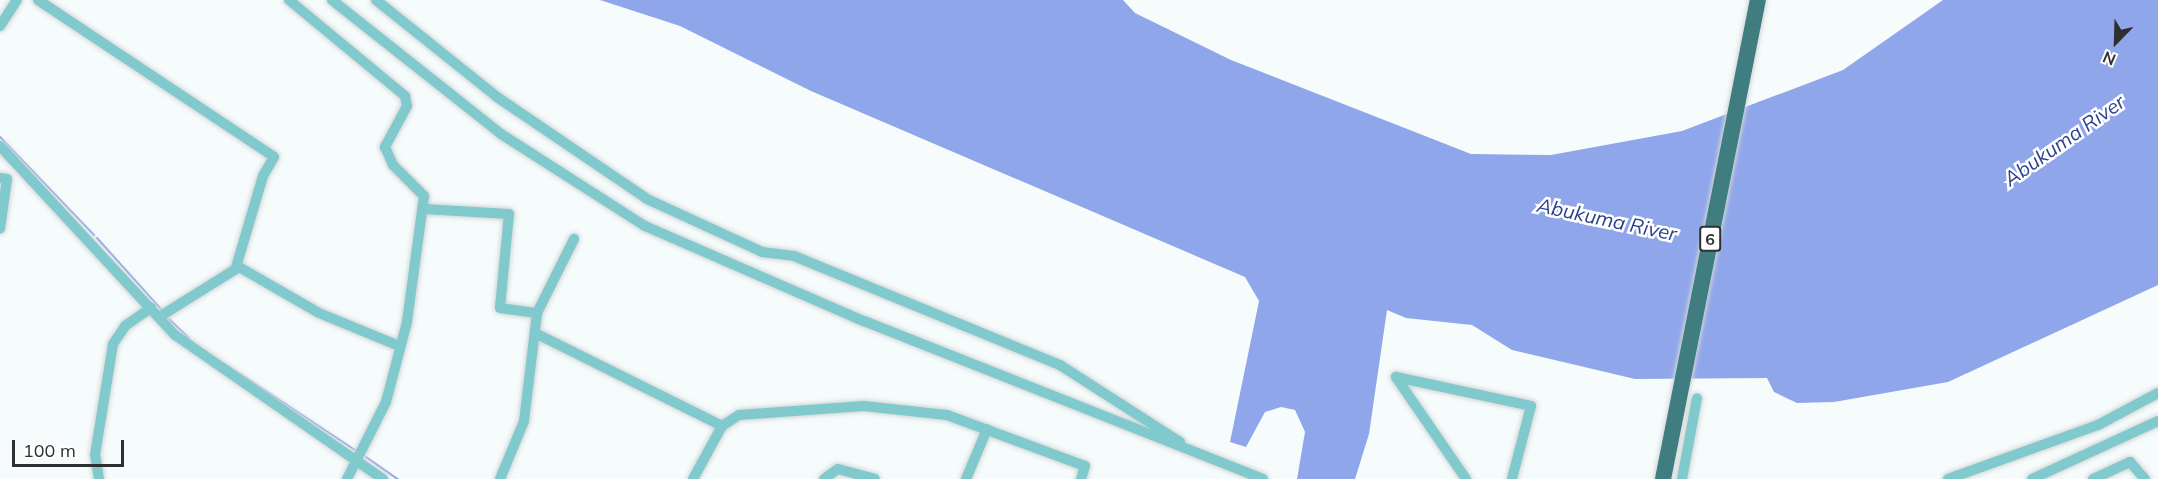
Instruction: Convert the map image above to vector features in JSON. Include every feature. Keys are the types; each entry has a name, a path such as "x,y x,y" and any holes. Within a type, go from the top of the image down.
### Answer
{"highway":[{"name":"6","path":"1663,479 1758,0"}],"street":[{"path":"0,27 17,0"},
{"path":"38,0 274,158 263,176 236,267 155,312 124,326 113,344 95,455 99,479"},
{"path":"289,0 405,96 406,106 385,147 393,165 424,196 424,209 399,346 386,402 359,462 347,479"},
{"path":"332,0 501,134 645,226 1206,458 1263,479"},
{"path":"376,0 497,97 647,199 762,252 794,256 1060,365 1206,458"},
{"path":"0,146 155,312 203,357 383,479"},
{"path":"0,229 3,178 32,179"},
{"path":"424,209 509,214 500,308 537,314"},
{"path":"500,479 524,421 537,314 574,239"},
{"path":"236,267 319,313 399,346"},
{"path":"535,333 722,426"},
{"path":"1466,479 1396,377 1532,406 1512,479"},
{"path":"1948,479 2098,425 2158,393"},
{"path":"1682,479 1697,398"},
{"path":"693,479 722,426 739,415 864,406 947,415 1084,466 1081,479"},
{"path":"2032,479 2158,421"},
{"path":"966,479 987,429"},
{"path":"2093,479 2130,462 2145,479"},
{"path":"824,479 838,469 875,479"}],"water":[{"name":"Abukuma River","path":"600,0 1123,0 1135,13 1231,60 1471,154 1551,155 1682,131 1843,70 1943,0 2158,0 2158,285 1948,382 1834,402 1797,403 1774,392 1767,378 1635,379 1512,350 1472,325 1406,318 1387,310 1369,434 1355,479 1297,479 1305,432 1295,410 1281,407 1265,412 1246,447 1230,442 1259,301 1245,277 811,91 680,26"}],"waterway":[{"path":"0,137 94,235"},
{"path":"97,238 161,309"},
{"path":"167,317 189,338"},
{"path":"225,364 358,452"},
{"path":"366,457 398,479"}]}
